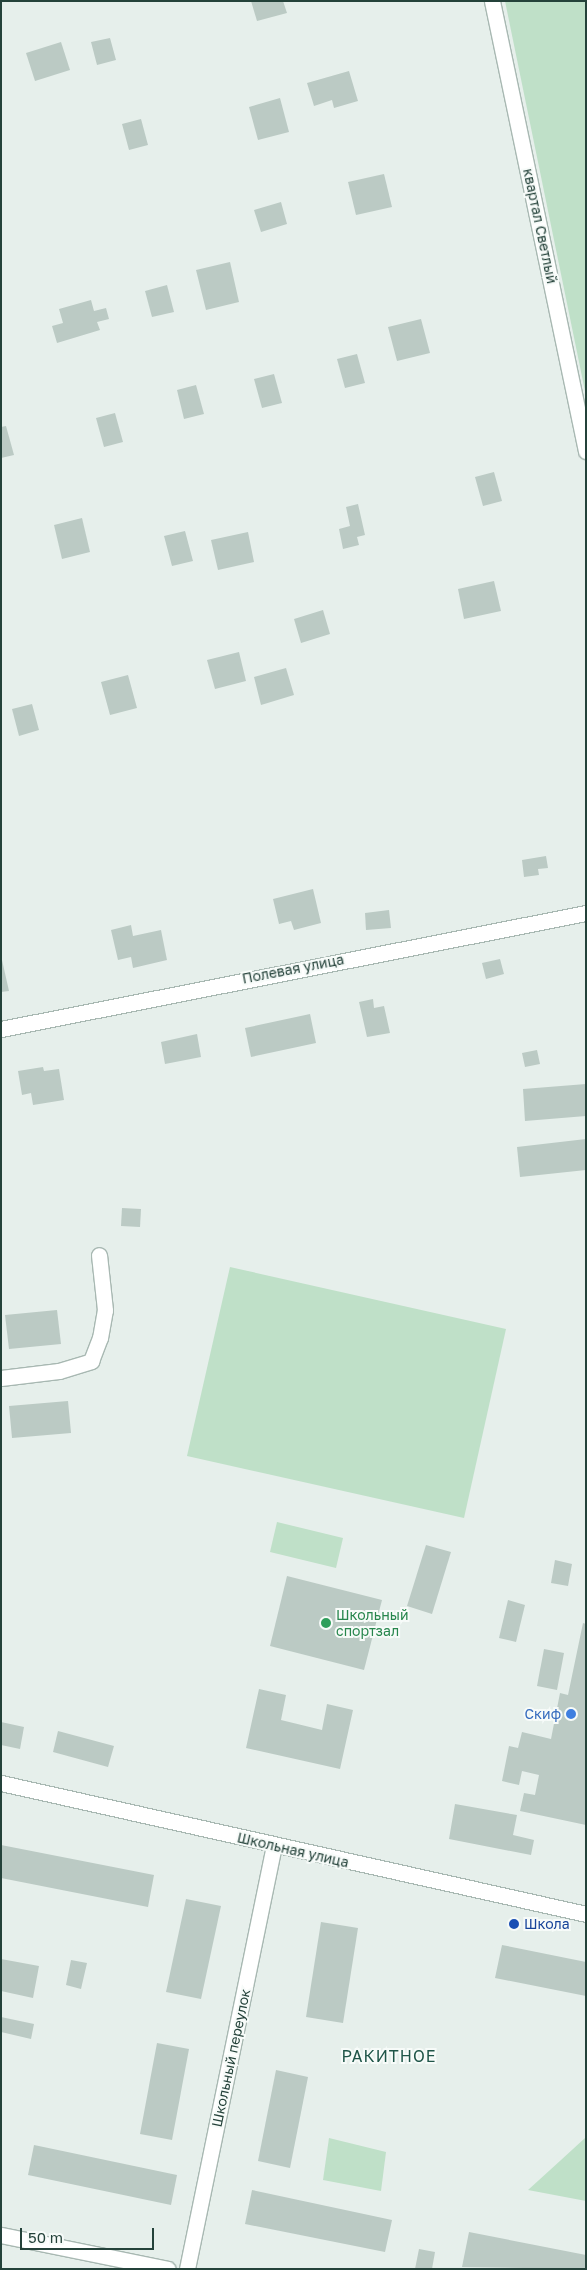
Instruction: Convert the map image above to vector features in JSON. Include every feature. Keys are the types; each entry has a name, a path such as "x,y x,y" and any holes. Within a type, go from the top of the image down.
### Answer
{"street":[{"name":"квартал Светлый","path":"492,1 586,451"},
{"name":"Полевая улица","path":"1,1029 586,913"},
{"path":"1,1378 59,1371 91,1361 100,1338 105,1310 99,1254"},
{"name":"Школьная улица","path":"1,1783 274,1847 586,1914"},
{"name":"Школьный переулок","path":"187,2269 274,1847"},
{"path":"1,2236 123,2265 168,2269"}],"green space":[{"path":"505,1 586,1 586,396"},
{"path":"230,1267 506,1329 464,1518 187,1456"},
{"path":"277,1522 343,1538 336,1568 270,1552"},
{"path":"329,2138 386,2152 381,2191 323,2180"},
{"path":"585,2138 586,2201 528,2190 561,2160"}],"building":[{"path":"251,1 283,1 287,13 257,21"},
{"path":"110,38 116,60 97,65 91,42"},
{"path":"61,42 70,70 35,81 26,53"},
{"path":"349,71 358,101 334,108 332,100 314,106 307,83"},
{"path":"280,98 289,132 258,140 249,107"},
{"path":"141,119 148,145 129,150 122,124"},
{"path":"384,174 392,207 356,215 348,182"},
{"path":"281,202 287,224 261,232 254,210"},
{"path":"230,262 239,302 206,310 196,270"},
{"path":"167,285 174,312 152,317 145,291"},
{"path":"91,300 94,311 106,308 109,319 97,322 100,330 57,343 52,326 63,323 59,309"},
{"path":"421,319 430,353 397,361 388,327"},
{"path":"357,354 365,383 345,388 337,359"},
{"path":"274,374 282,403 262,408 254,379"},
{"path":"196,385 204,414 184,419 177,390"},
{"path":"115,413 123,442 104,447 96,418"},
{"path":"6,426 14,455 1,458 1,427"},
{"path":"494,472 502,501 483,506 475,477"},
{"path":"358,504 365,535 357,537 359,545 343,549 339,529 350,526 346,507"},
{"path":"82,518 90,552 62,559 54,525"},
{"path":"185,531 193,561 172,566 164,536"},
{"path":"248,532 254,562 218,570 211,540"},
{"path":"494,581 501,611 464,619 458,589"},
{"path":"323,610 330,634 301,643 294,619"},
{"path":"239,652 246,681 215,689 207,660"},
{"path":"286,668 294,695 261,705 254,677"},
{"path":"128,675 137,708 110,715 101,682"},
{"path":"32,704 39,730 19,736 12,709"},
{"path":"546,856 548,868 538,869 539,875 524,877 522,860"},
{"path":"313,889 321,923 294,930 291,921 279,924 273,899"},
{"path":"389,910 391,928 366,930 365,913"},
{"path":"131,925 133,936 161,930 167,960 133,968 131,957 118,960 111,930"},
{"path":"500,959 504,974 486,979 482,963"},
{"path":"1,961 9,991 1,992"},
{"path":"373,999 374,1008 384,1006 390,1033 367,1037 359,1002"},
{"path":"310,1014 316,1043 251,1057 245,1028"},
{"path":"197,1034 201,1057 165,1064 161,1042"},
{"path":"537,1050 540,1064 525,1067 522,1053"},
{"path":"43,1067 44,1071 59,1069 64,1100 33,1105 31,1093 22,1095 18,1071"},
{"path":"586,1084 586,1116 525,1121 523,1089"},
{"path":"586,1139 586,1170 520,1177 517,1147"},
{"path":"122,1208 141,1209 140,1227 121,1226"},
{"path":"57,1310 61,1344 9,1349 5,1315"},
{"path":"68,1401 71,1433 12,1438 9,1406"},
{"path":"426,1545 451,1552 432,1614 407,1606"},
{"path":"555,1560 572,1564 568,1586 551,1583"},
{"name":"Школьный спортзал","path":"287,1576 382,1600 364,1670 270,1646"},
{"path":"508,1600 525,1605 516,1642 499,1638"},
{"name":"Скиф","path":"583,1623 586,1624 586,1825 520,1811 524,1793 535,1795 539,1775 522,1771 519,1785 502,1781 509,1746 518,1748 522,1732 551,1739 560,1693 568,1695"},
{"path":"544,1649 564,1653 557,1690 537,1686"},
{"path":"259,1689 286,1695 281,1720 322,1730 327,1704 353,1710 340,1769 246,1748"},
{"path":"1,1722 24,1727 20,1749 1,1745"},
{"path":"58,1731 114,1746 108,1767 53,1752"},
{"path":"455,1804 517,1815 513,1835 534,1840 531,1855 449,1839"},
{"path":"1,1845 154,1875 148,1907 1,1878"},
{"path":"186,1899 221,1906 201,1999 166,1992"},
{"path":"321,1922 358,1928 343,2023 306,2017"},
{"path":"502,1945 586,1962 586,1996 495,1978"},
{"path":"1,1959 39,1966 33,1998 1,1991"},
{"path":"71,1960 87,1963 81,1989 66,1985"},
{"path":"1,2017 34,2024 31,2039 1,2032"},
{"path":"157,2043 189,2049 172,2140 140,2134"},
{"path":"276,2070 308,2077 290,2168 258,2161"},
{"path":"34,2145 177,2175 171,2205 28,2175"},
{"path":"252,2190 392,2220 385,2252 245,2224"},
{"path":"469,2232 586,2255 586,2269 462,2267"},
{"path":"419,2249 435,2252 432,2269 415,2269"}],"place":[{"name":"Школьный спортзал","path":"326,1623"},
{"name":"Скиф","path":"571,1714"},
{"name":"Школа","path":"514,1924"}],"district":[{"name":"РАКИТНОЕ","path":"389,2056"}]}
